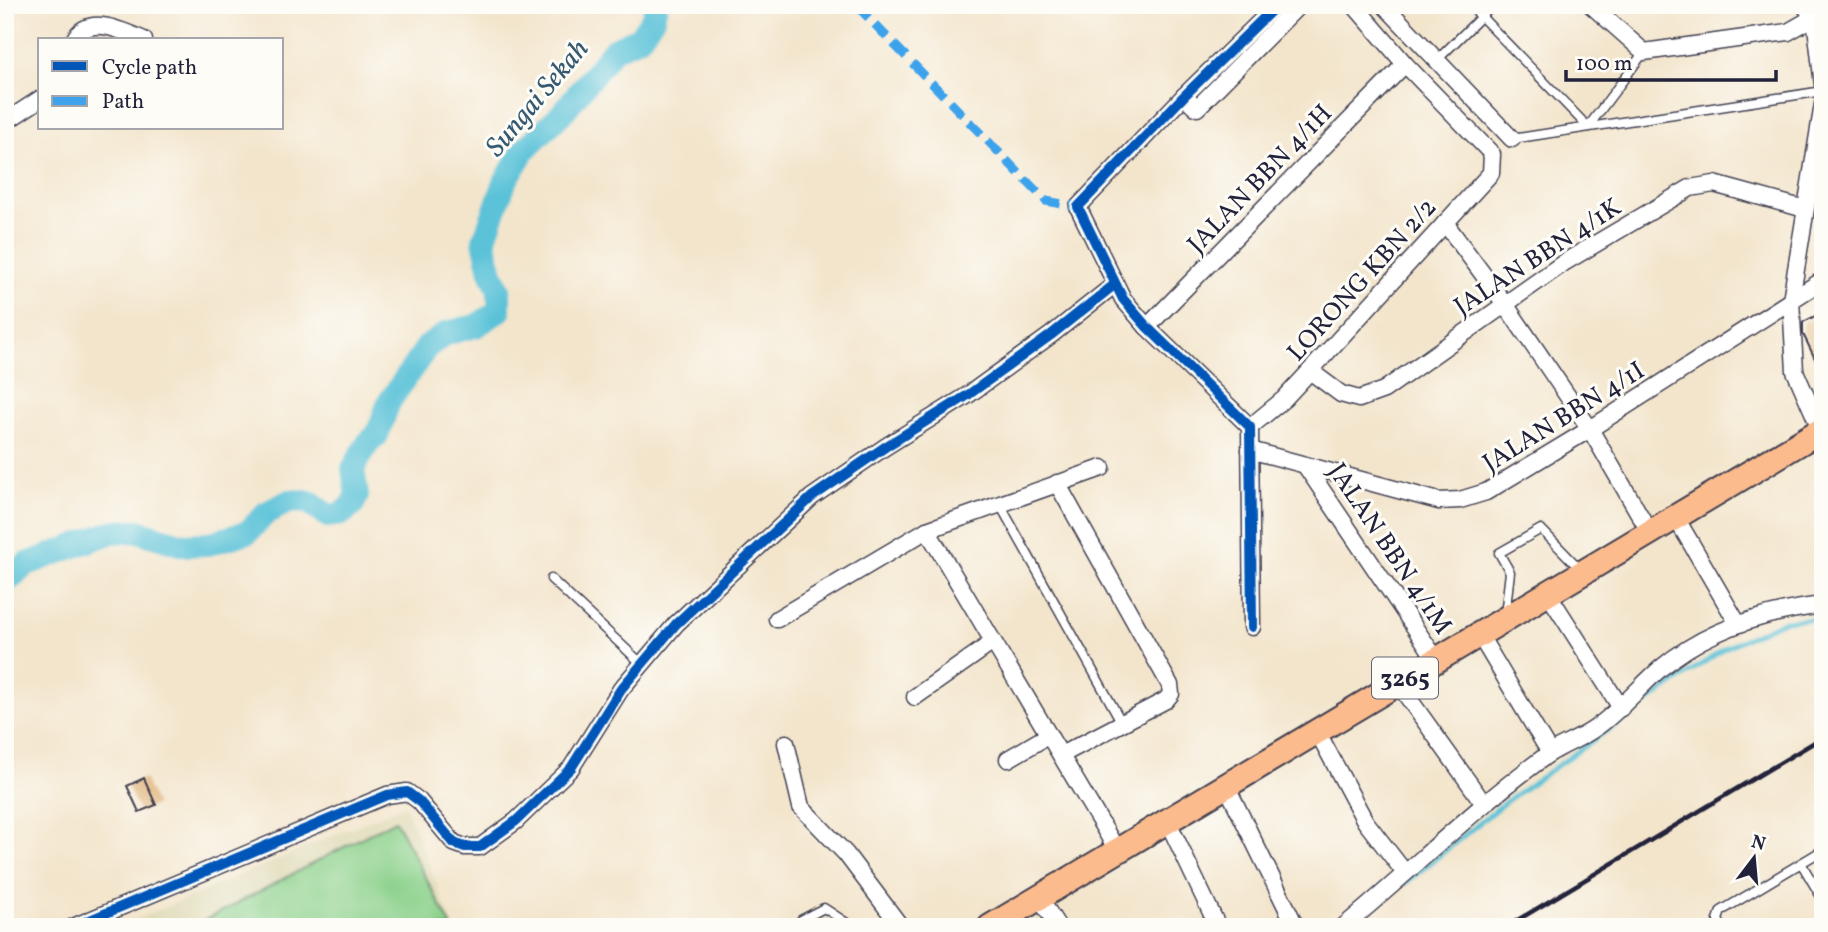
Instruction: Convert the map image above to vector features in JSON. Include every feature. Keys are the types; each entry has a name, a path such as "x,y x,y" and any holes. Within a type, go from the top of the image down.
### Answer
{"main road":[{"name":"3265","path":"990,927 1822,429"}],"street":[{"path":"1252,627 1250,427 1147,327 1122,299 1078,206 1277,5"},
{"path":"1184,96 1197,108 1299,5"},
{"path":"1354,5 1405,64"},
{"path":"1384,5 1512,139"},
{"path":"1591,5 1644,52 1788,32 1814,12"},
{"path":"1814,12 1823,85"},
{"path":"75,38 88,27 101,25 138,38"},
{"name":"LORONG KBN 2/2","path":"1250,427 1284,399 1310,372 1490,173 1492,154 1405,64"},
{"name":"JALAN BBN 4/1H","path":"1147,327 1405,64"},
{"path":"5,122 38,100"},
{"path":"1822,429 1796,371 1791,300 1823,104"},
{"name":"JALAN BBN 4/1K","path":"1310,372 1341,394 1359,398 1384,390 1565,262 1690,188 1714,184 1805,209"},
{"path":"1445,223 1505,304 1590,429 1649,531"},
{"name":"JALAN BBN 4/1I","path":"1250,450 1439,501 1460,500 1486,492 1590,429 1823,280"},
{"path":"72,927 387,795 407,793 419,801 454,842 465,847 480,847 516,821 570,768 621,689 676,624 812,497 968,395 1114,285"},
{"name":"JALAN BBN 4/1M","path":"1305,466 1436,659"},
{"path":"777,619 927,530 1102,468"},
{"path":"1057,483 1170,685 1171,694 1166,700 1061,755"},
{"path":"1675,516 1738,624"},
{"path":"927,530 1117,850"},
{"path":"1547,592 1621,708"},
{"path":"1343,927 1484,804 1550,753 1593,730 1621,708 1662,668 1704,639 1738,624 1823,605"},
{"path":"1479,634 1550,753"},
{"path":"915,697 993,642"},
{"path":"1397,682 1484,804"},
{"path":"1317,731 1365,821 1405,873"},
{"path":"1008,759 1049,735"},
{"path":"786,743 801,807 846,854 901,927"},
{"path":"1226,785 1296,927"},
{"path":"1167,820 1218,927"},
{"path":"1040,897 1058,927"}],"lane":[{"path":"1469,5 1588,127"},
{"path":"1438,59 1493,5"},
{"path":"1588,127 1644,52"},
{"path":"1512,139 1823,91"},
{"path":"999,503 1122,723"},
{"path":"1504,618 1510,572 1499,553 1541,529 1582,572"},
{"path":"551,579 642,664"},
{"path":"1722,927 1718,920 1721,911 1823,850"},
{"path":"1801,863 1823,901"},
{"path":"795,927 801,920 824,908 853,927"}],"shaded area":[{"path":"405,805 454,927 121,926"}],"green space":[{"path":"395,820 452,927 192,927"}],"building":[{"path":"1823,312 1823,375 1803,334 1803,322"},
{"path":"144,778 156,805 139,812 127,786"}],"waterway":[{"name":"Sungai Sekah","path":"5,583 27,564 112,532 138,531 183,545 208,544 248,532 266,513 290,501 309,502 328,516 341,514 352,506 357,496 353,469 368,443 377,435 389,402 427,347 447,333 476,326 499,311 499,290 491,271 484,240 505,182 524,150 563,112 614,49 639,38 653,18 656,5"},
{"path":"1406,883 1504,803 1725,648 1784,621 1823,618"}],"railway":[{"path":"1506,927 1823,737"}],"marked path":[{"path":"856,5 1046,201 1078,207"}],"cycle path":[{"path":"1252,627 1250,427 1147,327 1123,299 1078,207 1184,96 1277,5"},
{"path":"73,927 387,795 407,792 419,801 454,843 465,847 480,847 516,821 571,768 621,689 676,624 812,497 968,395 1114,285"}]}
